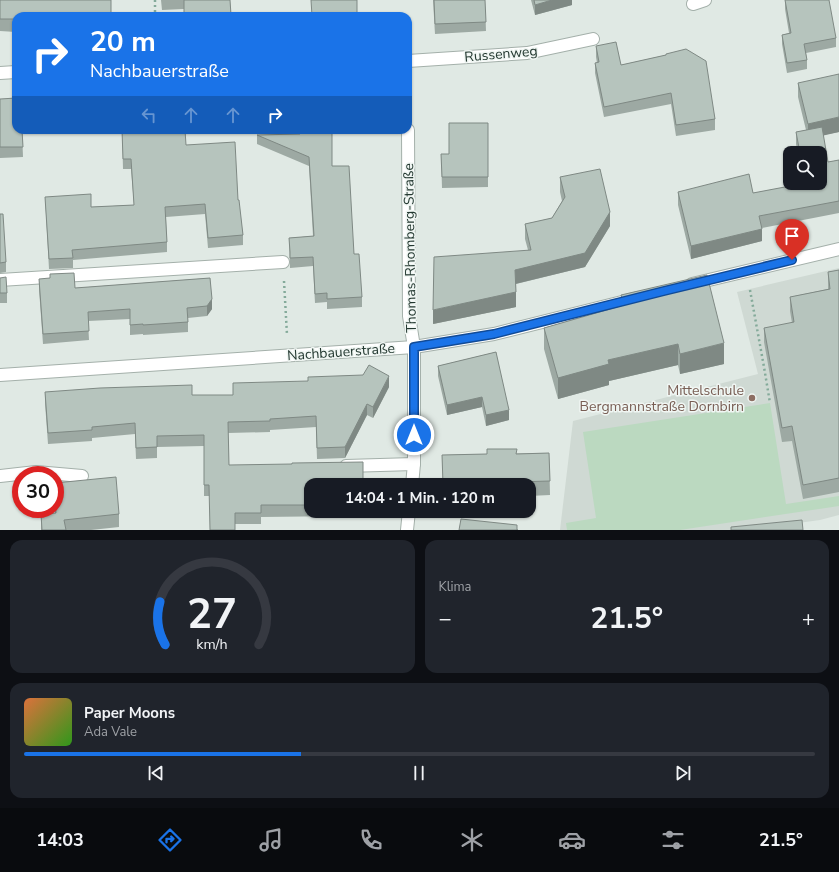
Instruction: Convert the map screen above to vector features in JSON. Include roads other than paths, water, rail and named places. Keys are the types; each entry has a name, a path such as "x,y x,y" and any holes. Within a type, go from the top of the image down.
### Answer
{"street":[{"path":"693,4 705,0"},
{"name":"Russenweg","path":"412,61 527,53 593,39"},
{"path":"0,73 12,72"},
{"name":"Thomas-Rhomberg-Straße","path":"408,134 409,316 414,347 413,478"},
{"path":"679,287 839,249"},
{"path":"0,280 283,262"},
{"name":"Nachbauerstraße","path":"0,375 414,347 494,334 649,295"},
{"path":"334,466 414,464"},
{"path":"0,476 36,472 82,476"},
{"path":"407,530 408,518"}],"place":[{"name":"Mittelschule Bergmannstraße Dornbirn","path":"752,398"}]}
